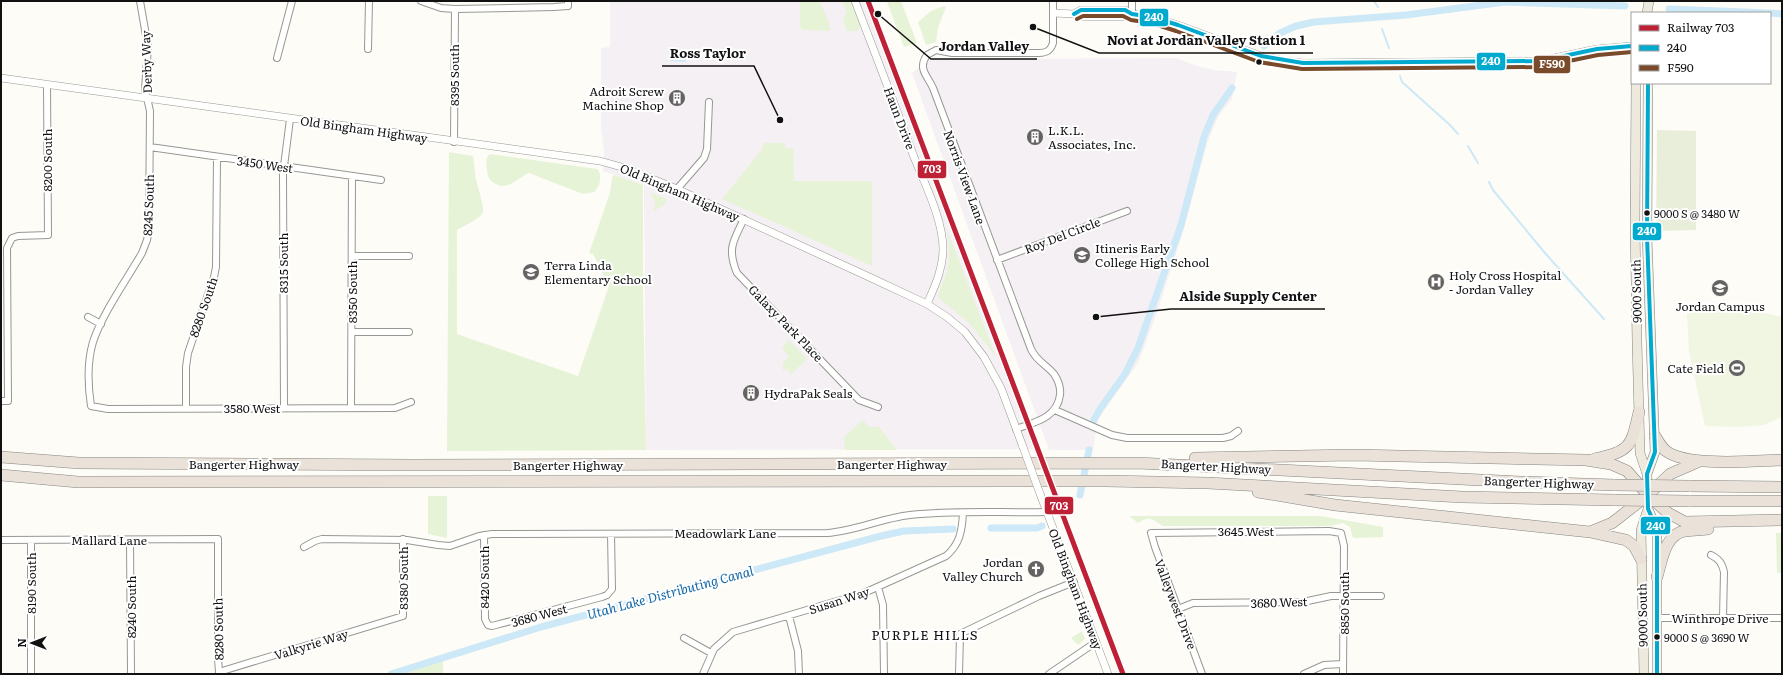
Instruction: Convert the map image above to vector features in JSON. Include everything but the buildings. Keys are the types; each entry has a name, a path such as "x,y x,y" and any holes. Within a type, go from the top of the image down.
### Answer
{"highway":[{"path":"1586,460 1621,452 1631,442 1634,436 1639,412"},
{"path":"1655,436 1666,451 1677,456 1700,461 1782,460"},
{"path":"1155,464 1171,458 1354,456 1586,460 1618,466 1633,477 1648,495 1668,513 1685,522 1782,520"},
{"name":"Bangerter Highway","path":"1,457 79,463 412,466 1155,464 1521,482 1782,487"},
{"path":"1590,532 1612,523 1648,495 1670,474 1700,461"},
{"name":"Bangerter Highway","path":"1,475 78,482 1106,481 1208,483 1462,497 1782,502"},
{"path":"1208,483 1335,505 1590,532 1626,540 1634,546 1641,559"},
{"path":"1657,577 1664,550 1671,539 1677,534 1684,531 1721,529 1757,521"}],"main road":[{"path":"1648,12 1649,1"},
{"name":"9000 South","path":"1636,84 1635,266 1640,453 1648,474"},
{"name":"9000 South","path":"1644,674 1641,530 1648,509 1648,474 1655,452 1647,236 1648,84"},
{"name":"9000 South","path":"1648,509 1657,529 1657,674"}],"street":[{"name":"Derby Way","path":"140,1 148,47 145,89 148,99"},
{"path":"277,58 292,1"},
{"path":"368,49 369,1"},
{"path":"421,1 441,8 455,9 568,3"},
{"path":"494,1 494,8"},
{"name":"Haun Drive","path":"855,1 921,174 941,231 943,248 941,264 938,278 926,304"},
{"path":"1053,1 1054,13 1074,14 1082,18 1124,17 1132,14 1164,20 1261,56 1292,62 1534,62 1554,60 1597,49 1631,46"},
{"path":"1132,1 1132,14"},
{"name":"8395 South","path":"454,142 455,9"},
{"name":"Norris View Lane","path":"1054,13 1054,43 1050,50 1042,53 952,53 936,50 927,55 922,64 924,72 933,88 996,260 1032,352 1036,358 1053,373 1058,381 1060,394 1055,410"},
{"name":"Old Bingham Highway","path":"1,78 608,163 642,174 677,189 926,304 947,317 965,332 984,357 1001,388 1108,674"},
{"name":"8200 South","path":"4,322 9,242 12,238 18,236 48,235 47,85"},
{"name":"8245 South","path":"91,406 89,391 89,366 92,344 101,324 142,252 147,240 150,220 150,111 148,99"},
{"path":"677,189 704,158 707,149 709,102"},
{"name":"8315 South","path":"284,408 284,167 290,119"},
{"name":"3450 West","path":"150,147 381,180"},
{"name":"8280 South","path":"186,408 186,367 188,353 216,267 217,157"},
{"name":"8350 South","path":"351,408 352,176"},
{"name":"Roy Del Circle","path":"996,260 1127,211"},
{"name":"Galaxy Park Place","path":"744,219 732,242 731,252 737,273 859,400 878,407"},
{"path":"352,256 409,256"},
{"path":"88,317 101,324"},
{"path":"4,322 4,401"},
{"path":"352,332 409,332"},
{"name":"3580 West","path":"91,406 108,408 395,408 411,402"},
{"path":"1016,429 1044,418 1055,410 1112,435 1127,438 1223,438 1231,436 1238,431"},
{"name":"Meadowlark Lane","path":"304,547 320,540 403,539 450,546 484,534 827,533 854,529 900,516 963,513 1047,512"},
{"name":"Susan Way","path":"703,674 711,653 719,643 733,632 878,588 946,556 958,541 962,533 963,513"},
{"name":"3645 West","path":"1151,533 1329,531 1342,533"},
{"name":"Valleywest Drive","path":"1151,533 1202,674"},
{"name":"8850 South","path":"1342,533 1344,546 1343,674"},
{"name":"8420 South","path":"484,534 485,619"},
{"name":"3680 West","path":"485,619 488,625 492,626 506,623 602,597 610,592 612,585 611,534"},
{"name":"8280 South","path":"218,539 219,672"},
{"name":"Mallard Lane","path":"1,540 218,539"},
{"name":"8380 South","path":"402,616 403,539"},
{"name":"8190 South","path":"31,674 32,540"},
{"name":"8240 South","path":"130,540 131,674"},
{"path":"1711,555 1719,559 1724,572 1723,618"},
{"path":"959,674 960,634 1039,596 1074,582"},
{"path":"878,588 883,605 884,674"},
{"name":"3680 West","path":"1178,609 1193,604 1303,602 1325,597 1381,596"},
{"name":"Valkyrie Way","path":"219,672 402,616"},
{"path":"789,616 798,652 799,674"},
{"name":"Winthrope Drive","path":"1658,618 1782,618"},
{"path":"684,638 711,653"},
{"path":"1049,674 1096,642"},
{"path":"1304,674 1324,666 1344,664"}],"shaded area":[{"path":"610,1 866,1 1034,449 646,450 644,185 603,171 604,152 601,127 601,48 610,47"},
{"path":"1176,58 1197,66 1214,70 1237,72 1232,99 1219,115 1208,141 1183,232 1157,313 1138,363 1098,419 1093,450 1049,450 912,73 931,59"}],"green space":[{"path":"800,1 820,1 829,23 830,31 803,30 800,27"},
{"path":"842,1 851,1 861,26 857,31 847,31 843,18 847,13"},
{"path":"901,1 917,43 904,47 887,2"},
{"path":"944,6 946,7 938,28 936,42 926,45 918,22 931,11"},
{"path":"1657,130 1696,131 1696,230 1656,231"},
{"path":"764,143 785,143 785,148 793,148 794,181 872,181 872,266 722,199 763,148"},
{"path":"449,152 473,156 475,176 483,209 480,216 457,230 457,334 578,376 609,286 593,254 589,253 610,193 612,178 614,175 643,185 646,450 447,451"},
{"path":"490,154 597,169 600,174 599,184 594,192 583,194 529,173 508,185 499,185 492,182 488,175 486,161"},
{"path":"652,193 667,199 664,205 654,211 656,202 651,196"},
{"path":"945,224 996,357 970,324 939,298 949,257 949,244"},
{"name":"Cate Field","path":"1698,305 1730,306 1782,317 1782,417 1764,425 1738,427 1705,426 1689,351 1687,315"},
{"path":"789,340 807,359 791,374 787,368 783,372 783,363 789,357 782,348"},
{"path":"863,420 869,427 879,427 897,450 845,450 844,437"},
{"path":"428,496 447,496 447,538 428,534"},
{"path":"1129,516 1321,516 1383,527 1383,537 1353,538 1350,527 1343,523 1330,526 1163,526 1151,519 1146,519 1138,523"},
{"path":"1776,533 1782,533 1782,573 1777,573"},
{"path":"1082,631 1085,639 1078,645 1071,638"},
{"path":"443,660 443,674 400,674"}],"water":[{"path":"671,49 686,50 686,62 670,61 669,52"}],"waterway":[{"path":"1374,1 1378,7"},
{"name":"Utah Lake Distributing Canal","path":"1264,46 1280,33 1296,26 1314,22 1406,15 1505,2 1625,6"},
{"name":"Utah Lake Distributing Canal","path":"1669,9 1744,12"},
{"name":"Utah Lake Distributing Canal","path":"1771,13 1782,14"},
{"path":"1382,29 1389,48"},
{"path":"1400,76 1402,82 1458,134"},
{"name":"Utah Lake Distributing Canal","path":"1094,420 1125,374 1138,348 1181,225 1204,137 1213,115 1232,88"},
{"path":"1468,146 1478,163"},
{"path":"1489,182 1493,190 1545,253 1604,319"},
{"name":"Utah Lake Distributing Canal","path":"1080,495 1089,450"},
{"name":"Utah Lake Distributing Canal","path":"991,528 1037,528 1042,526"},
{"name":"Utah Lake Distributing Canal","path":"391,674 541,627 881,536 904,531 953,529"}],"rail line":[{"name":"703","path":"868,1 1123,674"}],"transit line":[{"name":"240","path":"1074,14 1081,10 1125,10 1132,14 1152,17 1178,25 1261,56 1303,63 1540,61 1597,49 1631,46"},
{"name":"F590","path":"1077,19 1083,16 1123,16 1131,20 1151,23 1176,31 1259,62 1302,69 1540,67 1598,55 1631,52"},
{"name":"240","path":"1648,84 1647,236 1655,452 1647,474 1648,509 1657,529 1657,674"}],"place":[{"name":"Jordan Valley","path":"878,14"},
{"name":"Novi at Jordan Valley Station 1","path":"1033,27"},
{"name":"Adroit Screw Machine Shop","path":"677,98"},
{"name":"Ross Taylor","path":"780,120"},
{"name":"L.K.L. Associates, Inc.","path":"1035,137"},
{"name":"9000 S @ 3480 W","path":"1647,213"},
{"name":"Itineris Early College High School","path":"1082,255"},
{"name":"Terra Linda Elementary School","path":"531,272"},
{"name":"Holy Cross Hospital - Jordan Valley","path":"1436,282"},
{"name":"Jordan Campus","path":"1720,288"},
{"name":"Alside Supply Center","path":"1096,317"},
{"name":"Cate Field","path":"1737,368"},
{"name":"HydraPak Seals","path":"751,393"},
{"name":"Jordan Valley Church","path":"1036,569"},
{"name":"9000 S @ 3690 W","path":"1657,637"}],"district":[{"name":"PURPLE HILLS","path":"925,634"}]}
